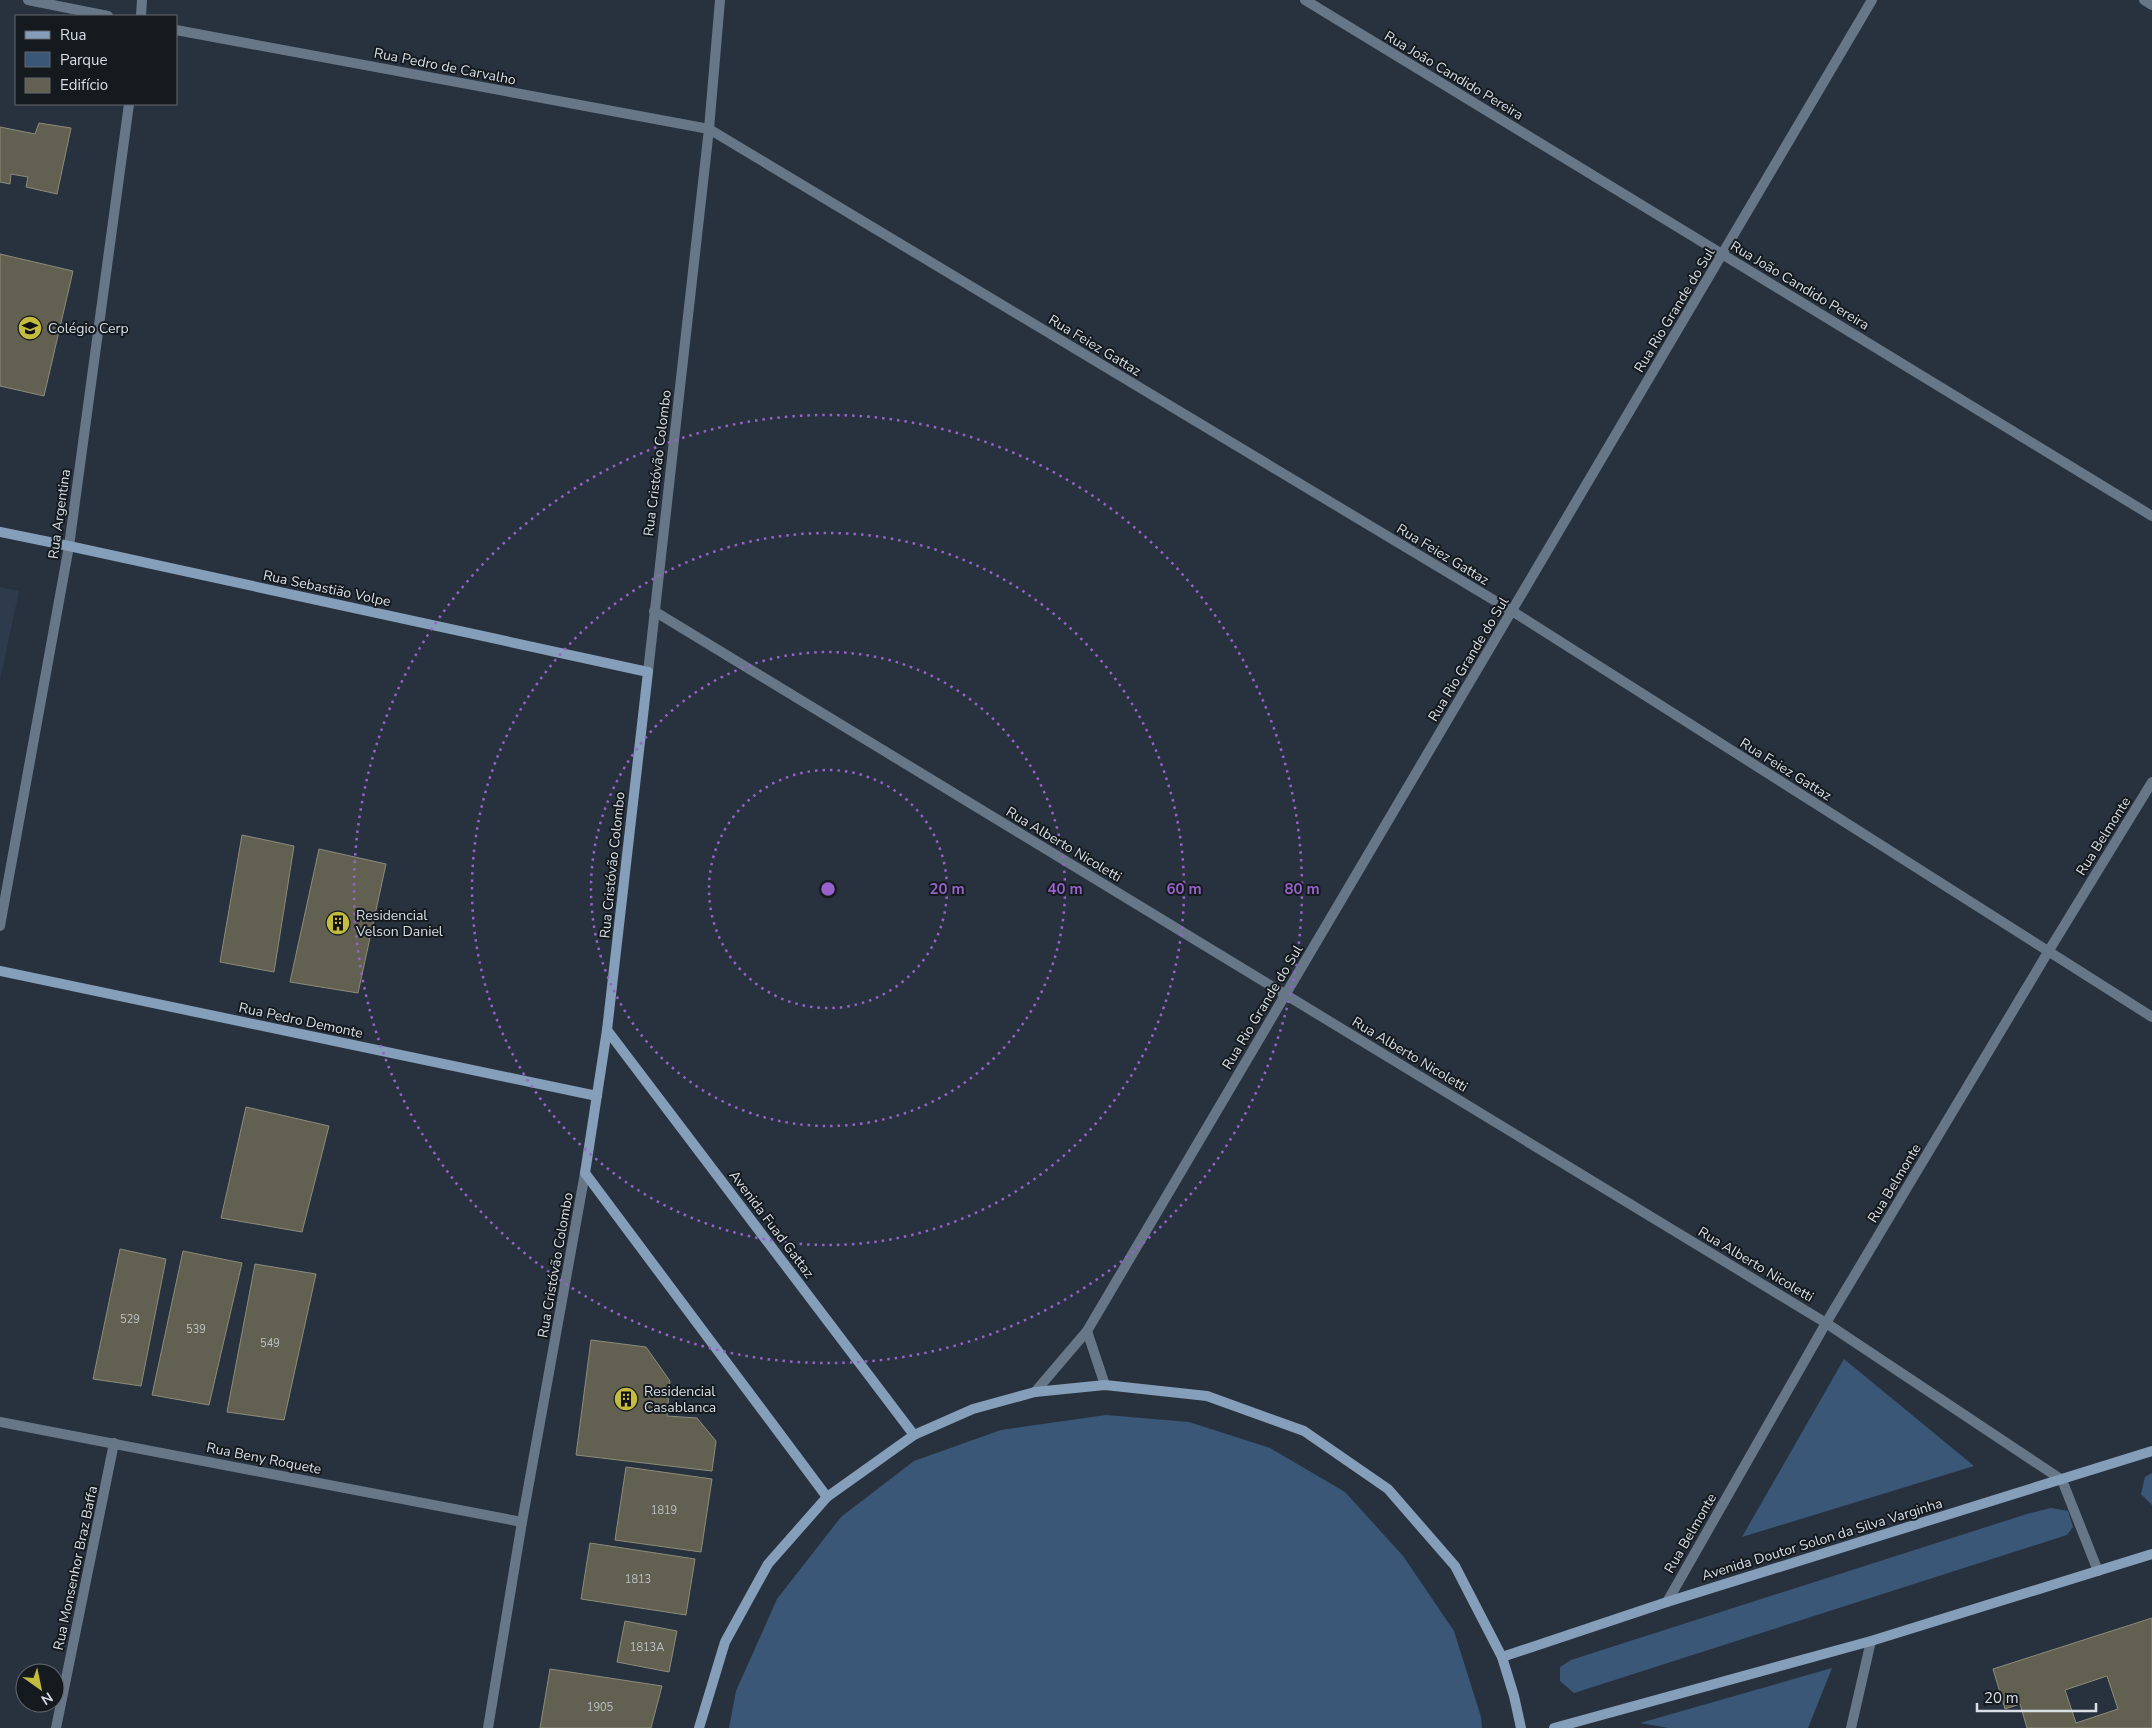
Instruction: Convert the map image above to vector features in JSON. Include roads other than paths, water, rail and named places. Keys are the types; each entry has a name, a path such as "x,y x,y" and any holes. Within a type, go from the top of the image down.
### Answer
{"main road":[{"name":"Rua Sebastião Volpe","path":"0,532 648,672"},
{"name":"Rua Cristóvão Colombo","path":"586,1174 607,1030 648,672"},
{"name":"Rua Pedro Demonte","path":"0,971 597,1096"},
{"name":"Avenida Fuad Gattaz","path":"607,1030 914,1434"},
{"path":"586,1174 827,1497"},
{"path":"699,1728 725,1642 768,1564 827,1497 914,1434 973,1409 1035,1392 1105,1385 1207,1396 1304,1431 1388,1489 1455,1566 1502,1657 1514,1696 1521,1728"},
{"name":"Avenida Doutor Solon da Silva Varginha","path":"1502,1657 1667,1602 2152,1451"},
{"path":"1554,1728 1871,1641 2152,1554"}],"street":[{"path":"28,0 103,15"},
{"path":"141,15 142,0"},
{"name":"Rua Cristóvão Colombo","path":"648,672 709,129 720,0"},
{"name":"Rua João Candido Pereira","path":"1305,0 2152,516"},
{"name":"Rua Rio Grande do Sul","path":"1035,1392 1087,1331 1872,0"},
{"path":"2144,0 2152,5"},
{"name":"Rua Pedro de Carvalho","path":"178,30 709,129"},
{"name":"Rua Argentina","path":"0,926 70,546 129,105"},
{"name":"Rua Feiez Gattaz","path":"709,129 1512,611 2152,1017"},
{"name":"Rua Alberto Nicoletti","path":"654,611 1826,1323 2062,1480"},
{"name":"Rua Belmonte","path":"1667,1602 1826,1323 2152,782"},
{"name":"Rua Cristóvão Colombo","path":"488,1728 522,1522 586,1174"},
{"path":"1087,1331 1105,1385"},
{"name":"Rua Beny Roquete","path":"0,1422 522,1522"},
{"name":"Rua Monsenhor Braz Baffa","path":"56,1728 114,1443"},
{"path":"2062,1480 2098,1571"},
{"path":"1851,1728 1871,1641"}],"place":[{"name":"Colégio Cerp","path":"30,328"},
{"name":"Residencial Velson Daniel","path":"338,923"},
{"name":"Residencial Casablanca","path":"626,1399"}]}
